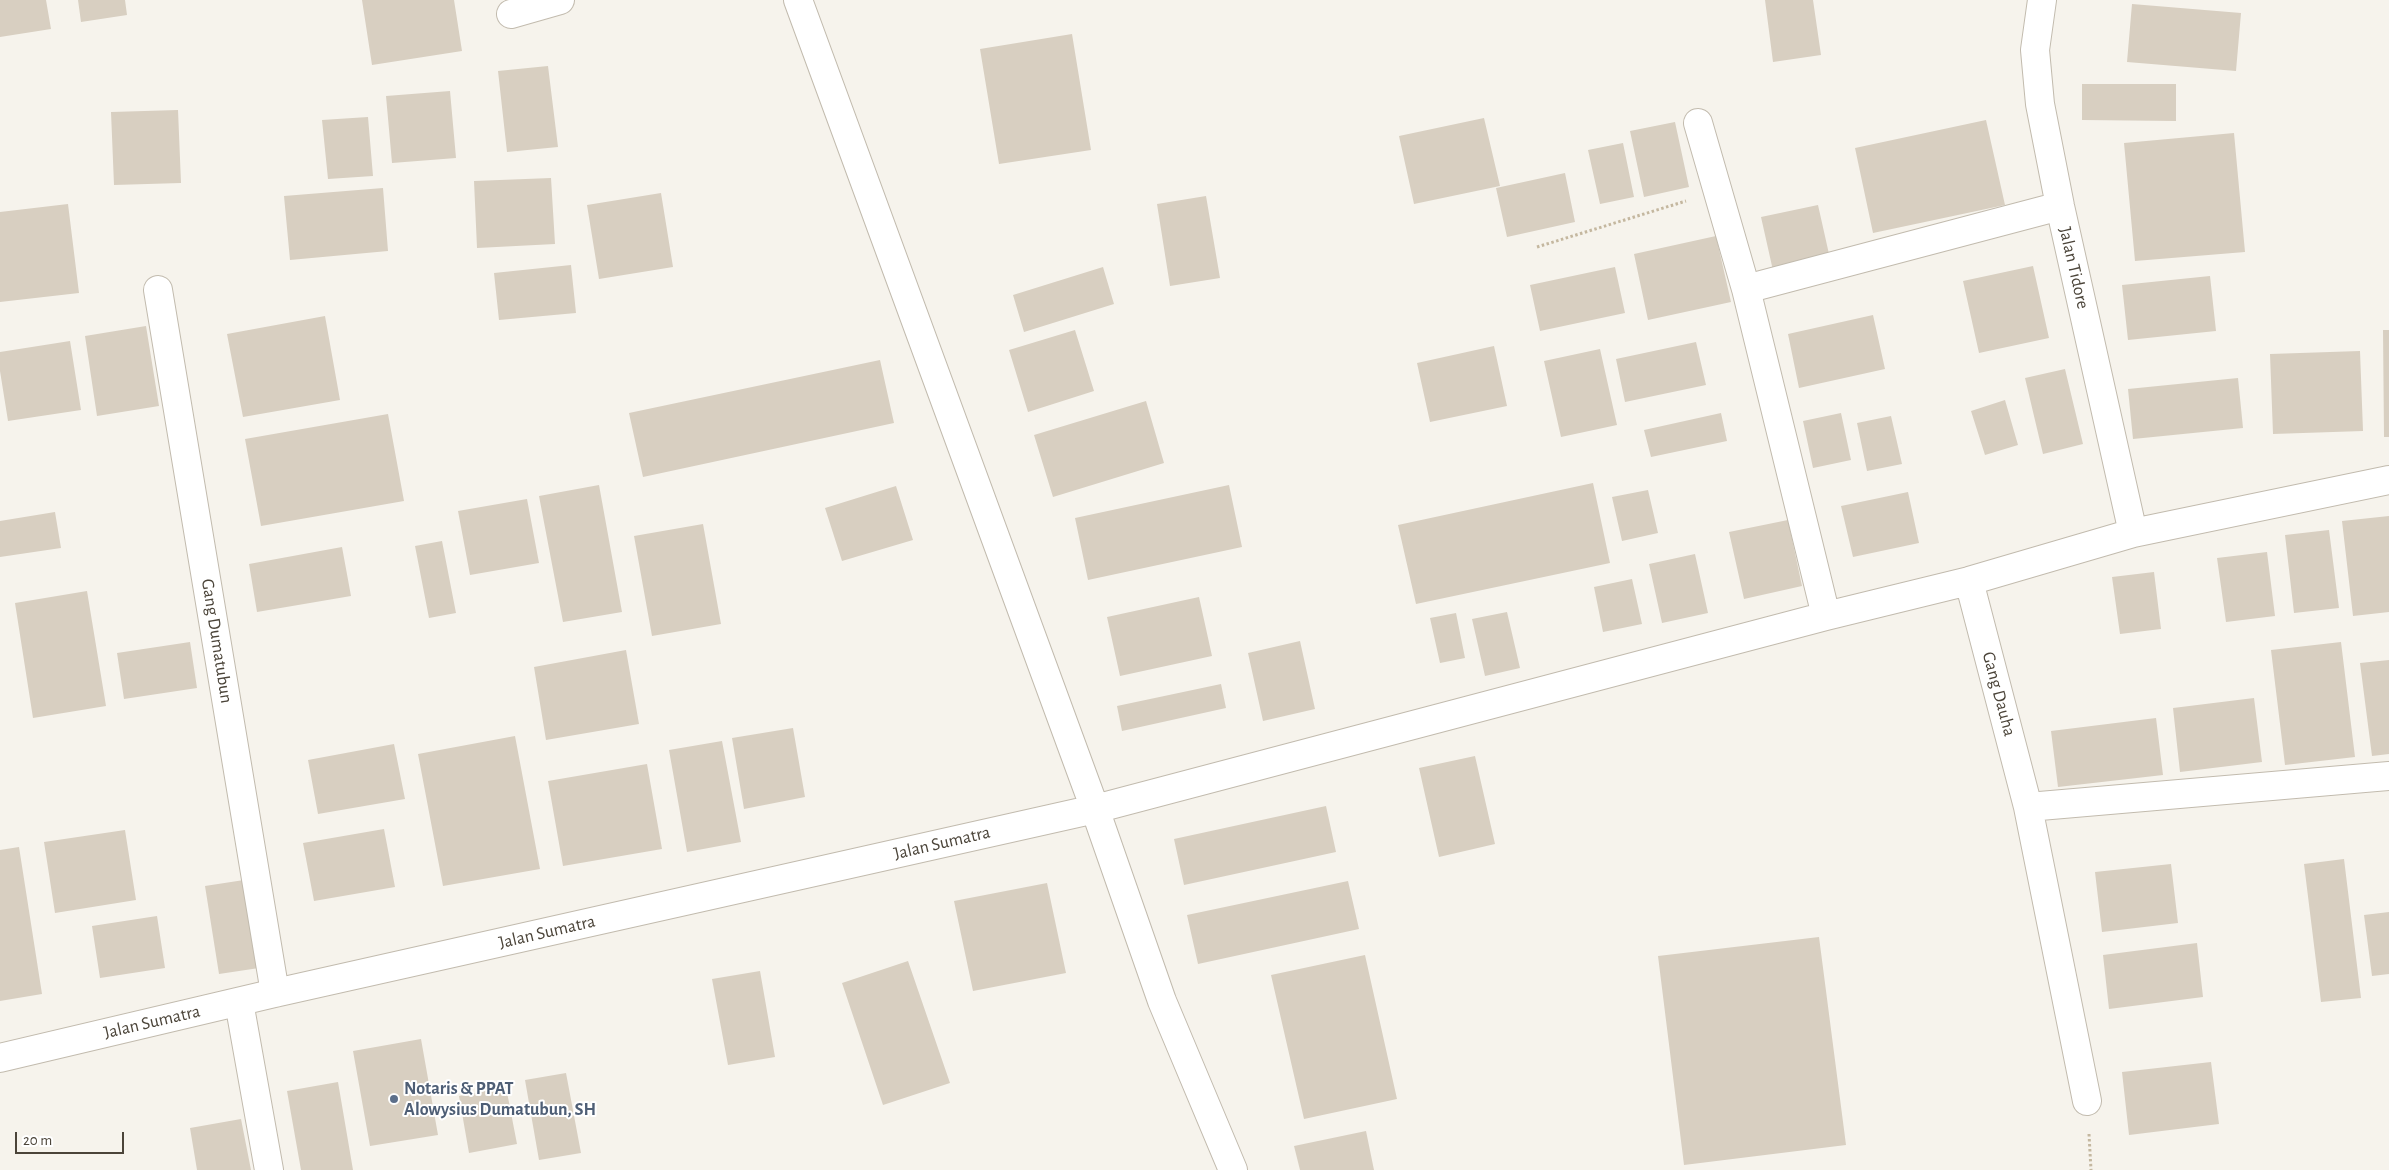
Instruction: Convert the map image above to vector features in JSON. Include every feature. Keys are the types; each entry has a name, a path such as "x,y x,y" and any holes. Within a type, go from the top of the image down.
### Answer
{"street":[{"path":"511,14 560,0"},
{"path":"798,0 1095,809 1162,1001 1233,1170"},
{"name":"Jalan Tidore","path":"2042,0 2035,50 2035,71 2060,206 2133,533"},
{"path":"1698,123 1746,288 1826,616"},
{"path":"1746,288 2060,206"},
{"name":"Gang Dumatubun","path":"158,290 275,993"},
{"name":"Jalan Sumatra","path":"0,1058 275,993 1095,809 1826,616 1969,581 2133,533 2389,480"},
{"name":"Gang Dauha","path":"1969,581 2028,807 2087,1101"},
{"path":"2028,807 2389,776"},
{"path":"239,1002 269,1170"}],"path":[{"path":"1537,247 1718,191"}],"building":[{"path":"0,0 46,0 51,29 0,37"},
{"path":"78,0 125,0 127,15 81,22"},
{"path":"362,0 454,0 462,51 372,65"},
{"path":"1765,0 1813,0 1821,55 1773,62"},
{"path":"2132,4 2241,13 2236,71 2127,62"},
{"path":"1072,34 1091,150 999,164 980,49"},
{"path":"548,66 558,147 507,152 498,71"},
{"path":"2082,84 2176,84 2176,121 2082,120"},
{"path":"450,91 456,158 392,163 386,96"},
{"path":"178,110 181,183 114,185 111,112"},
{"path":"368,117 373,176 328,179 322,120"},
{"path":"1484,118 1500,186 1414,204 1399,136"},
{"path":"1986,120 2005,205 1873,233 1855,148"},
{"path":"1675,122 1689,187 1644,197 1630,131"},
{"path":"2234,133 2245,252 2135,261 2124,143"},
{"path":"1623,143 1634,197 1600,204 1588,150"},
{"path":"1565,173 1575,222 1507,237 1496,188"},
{"path":"551,178 555,244 477,248 474,181"},
{"path":"383,188 388,251 290,260 284,196"},
{"path":"661,193 673,267 599,279 587,205"},
{"path":"1206,196 1220,278 1170,286 1157,204"},
{"path":"68,204 79,293 0,302 0,212"},
{"path":"1818,205 1831,263 1774,275 1761,217"},
{"path":"1716,236 1731,302 1648,320 1634,254"},
{"path":"571,265 576,313 499,320 494,273"},
{"path":"2033,266 2049,338 1979,353 1963,281"},
{"path":"1103,267 1114,304 1024,332 1013,295"},
{"path":"1615,267 1625,313 1540,331 1530,285"},
{"path":"2210,276 2216,331 2128,340 2122,285"},
{"path":"1873,315 1885,369 1799,388 1788,334"},
{"path":"325,316 340,400 243,417 227,334"},
{"path":"146,326 159,406 97,416 85,336"},
{"path":"1075,330 1094,391 1028,412 1009,350"},
{"path":"2383,330 2389,330 2389,437 2384,437"},
{"path":"70,341 81,410 8,421 0,371 0,352"},
{"path":"1696,342 1706,385 1625,402 1616,359"},
{"path":"1494,346 1507,406 1430,422 1417,363"},
{"path":"1600,349 1617,425 1561,437 1544,361"},
{"path":"2360,351 2363,431 2273,434 2270,354"},
{"path":"880,360 894,423 643,477 629,413"},
{"path":"2065,369 2083,444 2043,454 2025,378"},
{"path":"2238,378 2243,428 2133,439 2128,389"},
{"path":"2005,400 2018,445 1985,455 1971,411"},
{"path":"1146,401 1164,463 1053,497 1034,435"},
{"path":"1721,413 1727,441 1651,457 1644,430"},
{"path":"1841,413 1851,460 1813,468 1803,421"},
{"path":"388,414 404,501 261,526 245,439"},
{"path":"1891,416 1902,464 1867,471 1857,423"},
{"path":"1593,483 1610,563 1416,604 1398,525"},
{"path":"599,485 622,612 563,622 539,496"},
{"path":"1229,485 1242,547 1088,580 1075,518"},
{"path":"896,486 913,540 842,561 825,508"},
{"path":"1648,490 1658,533 1622,541 1612,497"},
{"path":"1908,492 1919,543 1853,557 1841,506"},
{"path":"527,499 539,563 470,575 458,511"},
{"path":"55,512 61,548 0,557 0,521"},
{"path":"2389,516 2389,612 2353,616 2342,521"},
{"path":"1788,520 1802,586 1744,599 1729,532"},
{"path":"703,524 721,624 652,636 634,536"},
{"path":"2329,530 2339,608 2294,613 2285,535"},
{"path":"442,541 456,613 429,618 415,546"},
{"path":"342,547 351,596 257,612 249,564"},
{"path":"2267,552 2275,616 2226,622 2217,558"},
{"path":"1695,554 1708,613 1662,623 1649,564"},
{"path":"2154,572 2161,629 2120,634 2112,577"},
{"path":"1632,579 1642,624 1603,632 1594,587"},
{"path":"87,591 106,706 33,718 15,603"},
{"path":"1199,597 1212,656 1120,676 1107,617"},
{"path":"1507,612 1520,668 1485,676 1472,619"},
{"path":"1456,613 1465,658 1440,663 1430,618"},
{"path":"1300,641 1315,709 1263,721 1248,653"},
{"path":"190,642 197,688 124,699 117,653"},
{"path":"2341,642 2355,757 2285,765 2271,650"},
{"path":"626,650 639,724 546,740 534,667"},
{"path":"2389,660 2389,754 2372,756 2360,663"},
{"path":"1221,684 1226,708 1122,731 1117,706"},
{"path":"2254,698 2262,762 2180,772 2173,708"},
{"path":"2156,718 2163,775 2058,787 2051,731"},
{"path":"793,728 805,797 744,809 732,738"},
{"path":"515,736 540,869 443,886 418,754"},
{"path":"722,741 741,842 687,852 669,750"},
{"path":"394,744 405,799 318,814 308,760"},
{"path":"1475,756 1495,844 1439,857 1419,768"},
{"path":"647,764 662,849 563,866 548,781"},
{"path":"1326,806 1336,852 1184,885 1174,839"},
{"path":"384,829 395,887 314,901 303,843"},
{"path":"125,830 136,900 55,913 44,842"},
{"path":"19,847 42,994 0,1001 0,850"},
{"path":"2344,859 2361,998 2321,1002 2304,864"},
{"path":"2171,864 2178,923 2102,932 2095,872"},
{"path":"244,880 259,968 219,974 205,886"},
{"path":"1348,881 1359,929 1198,964 1187,915"},
{"path":"1047,883 1066,973 973,991 954,901"},
{"path":"2389,912 2389,974 2372,976 2364,915"},
{"path":"157,916 165,968 100,978 92,926"},
{"path":"1819,937 1846,1145 1684,1165 1658,956"},
{"path":"2197,943 2203,997 2109,1009 2103,955"},
{"path":"1365,955 1397,1099 1304,1119 1271,975"},
{"path":"908,961 950,1083 883,1105 842,983"},
{"path":"760,971 775,1057 728,1065 712,979"},
{"path":"421,1039 438,1135 370,1146 353,1051"},
{"path":"2211,1062 2219,1124 2129,1135 2122,1072"},
{"path":"566,1073 581,1153 539,1160 525,1080"},
{"path":"338,1082 353,1170 301,1170 287,1091"},
{"path":"506,1087 517,1144 469,1153 459,1096"},
{"path":"241,1119 251,1170 197,1170 190,1128"},
{"path":"1366,1131 1374,1170 1300,1170 1294,1146"}],"place":[{"name":"Notaris & PPAT Alowysius Dumatubun, SH","path":"394,1099"}]}
